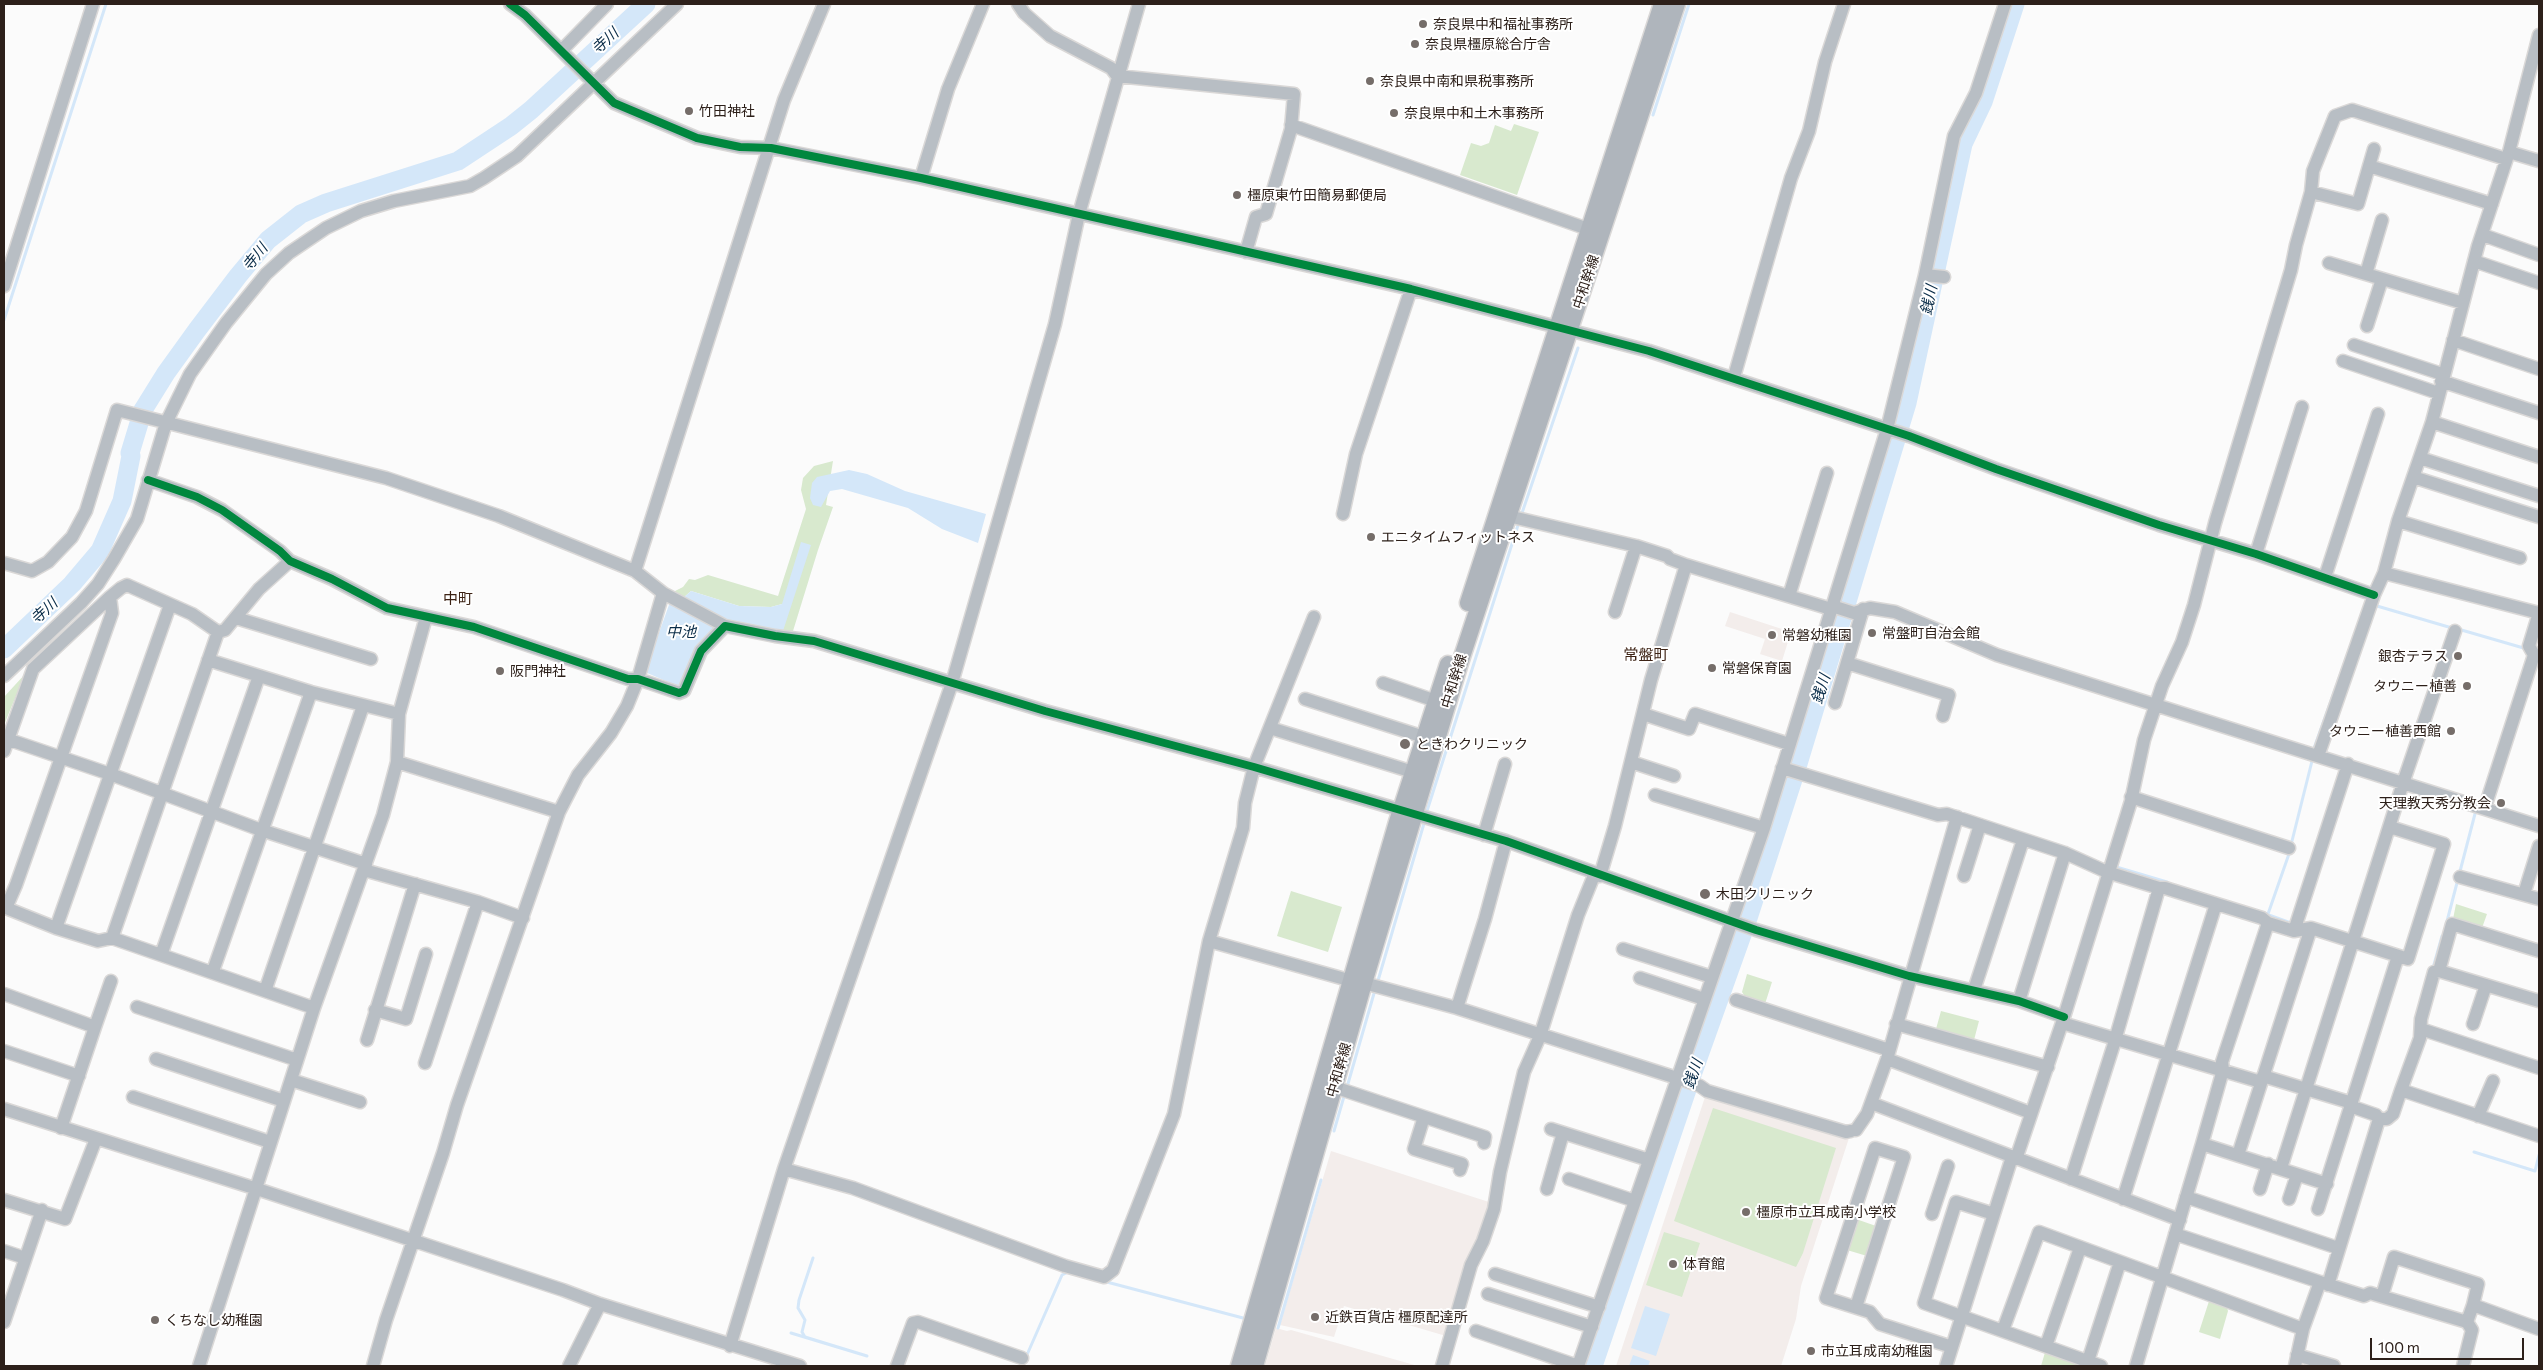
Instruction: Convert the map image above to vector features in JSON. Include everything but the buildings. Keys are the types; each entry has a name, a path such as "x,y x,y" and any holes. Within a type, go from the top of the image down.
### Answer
{"main road":[{"name":"中和幹線","path":"1239,1366 1366,984 1416,816 1516,518 1588,229 1662,4"},
{"name":"中和幹線","path":"1416,816 1413,772 1424,737 1677,4"},
{"name":"中和幹線","path":"1254,1366 1342,1090 1366,984"}],"street":[{"path":"4,286 93,4"},
{"path":"510,4 525,15 614,102 698,138 740,147 771,148 922,178 1411,288 1564,328 1734,377 1907,436 2039,484 2210,542 2214,541 2256,554 2374,595"},
{"path":"563,52 607,4"},
{"path":"4,676 81,603 98,584 133,527 164,423 190,374 220,331 266,274 289,254 326,228 362,211 394,201 470,186 517,156 677,4"},
{"path":"635,571 771,148 784,100 824,4"},
{"path":"922,178 948,89 983,4"},
{"path":"1018,4 1024,13 1050,36 1111,68 1117,76 1294,94 1291,126 1266,214 1256,217 1246,252"},
{"path":"730,1346 784,1168 952,683 1055,324 1079,214 1139,4"},
{"path":"1734,377 1791,178 1809,130 1825,62 1844,4"},
{"path":"1476,1331 1578,1366 1634,1201 1679,1079 1704,999 1735,922 1764,828 1785,769 1789,744 1888,430 1927,275 1954,136 1976,93 2005,4"},
{"path":"2318,756 2374,595 2384,573 2398,521 2432,422 2440,382 2474,261 2507,155 2539,35"},
{"path":"1946,1366 1994,1214 2048,1067 2063,1020 2131,798 2144,740 2156,704 2182,642 2291,270 2318,156 2334,116 2352,110 2507,155 2539,161"},
{"path":"1291,126 1588,229"},
{"path":"2311,192 2358,204 2374,149"},
{"path":"2369,166 2492,204"},
{"path":"2366,274 2382,220"},
{"path":"2483,236 2539,254"},
{"path":"2474,261 2539,283"},
{"path":"2329,263 2463,303"},
{"path":"1927,275 1943,277"},
{"path":"2367,326 2382,279"},
{"path":"1343,514 1356,454 1411,288"},
{"path":"2453,340 2539,369"},
{"path":"2354,345 2440,382 2539,414"},
{"path":"2342,361 2440,382"},
{"path":"2256,554 2302,407"},
{"path":"4,563 32,571 48,562 72,537 86,511 117,410 386,478 499,516 635,571 663,593 725,626 833,646 1045,711 1254,767 1484,835 1753,929 1909,976 2019,1001 2063,1020 2115,1038 2223,1070 2306,1090 2351,1105 2376,1115 2379,1119 2387,1119 2393,1114 2422,1028 2421,1019 2434,972 2439,971 2539,1001"},
{"path":"2325,577 2378,414"},
{"path":"2432,422 2539,457"},
{"path":"2420,458 2539,496"},
{"path":"1790,596 1827,473"},
{"path":"2413,477 2539,517"},
{"path":"148,480 197,497 222,510 280,551 290,561 332,578 387,608 474,627 607,673 638,680 679,693 684,691 701,651 725,626"},
{"path":"1516,518 1636,546 1667,556 1686,565 1833,607 1857,611 1895,612 1997,655 2348,764 2539,826"},
{"path":"2398,521 2520,558"},
{"path":"1615,612 1636,546"},
{"path":"218,632 224,630 259,589 290,561"},
{"path":"1442,1366 1471,1265 1483,1241 1494,1209 1524,1072 1540,1036 1578,915 1597,874 1631,762 1651,680 1686,565"},
{"path":"2384,573 2539,613 2529,646 2534,656 2485,808"},
{"path":"218,632 192,614 170,604 127,585 121,588 33,669 5,743 60,756 261,830 314,846 365,867 523,918"},
{"path":"372,1366 412,1241 559,812 578,775 611,733 627,706 638,680 663,593"},
{"path":"110,597 112,614 5,908 56,928 98,941 112,938 213,971 314,1008"},
{"path":"56,928 170,604"},
{"path":"1836,703 1847,662 1857,611"},
{"path":"199,1366 254,1188 314,1008 383,815 397,762 399,714 426,617"},
{"path":"784,1168 853,1188 1065,1266 1104,1277 1113,1270 1174,1114 1209,941 1243,828 1245,803 1254,767 1314,617"},
{"path":"236,618 371,659"},
{"path":"2281,1168 2403,783 2455,631"},
{"path":"112,938 218,632"},
{"path":"208,660 310,692 399,714"},
{"path":"1847,662 1949,695 1943,716"},
{"path":"161,955 259,676"},
{"path":"1383,684 1436,701"},
{"path":"213,971 310,692"},
{"path":"1305,698 1424,737"},
{"path":"264,990 363,706"},
{"path":"1643,714 1690,729 1694,714 1789,744"},
{"path":"1270,728 1413,772"},
{"path":"397,762 488,788 559,812"},
{"path":"1631,762 1674,776"},
{"path":"1484,835 1505,764"},
{"path":"2294,931 2348,764"},
{"path":"1785,769 1938,814 1947,814 2064,853 2107,872 2262,918 2268,923 2294,931 2311,928 2408,958 2444,844 2390,828"},
{"path":"1655,795 1764,828"},
{"path":"2131,798 2290,848"},
{"path":"1209,941 1457,1008 1679,1079 1707,1090 1846,1132 1853,1131 1867,1114 1888,1055 1909,976 1956,817"},
{"path":"1964,876 1980,825"},
{"path":"1974,990 2024,840"},
{"path":"1457,1008 1506,842"},
{"path":"2524,894 2539,846"},
{"path":"2019,1001 2064,853"},
{"path":"2460,877 2539,899"},
{"path":"367,1040 415,884"},
{"path":"2071,1179 2159,888"},
{"path":"426,1064 478,902"},
{"path":"2123,1199 2216,904"},
{"path":"2136,1366 2223,1070 2222,1062 2268,923"},
{"path":"2439,971 2452,924 2539,951"},
{"path":"2238,1155 2311,928"},
{"path":"1624,949 1712,977"},
{"path":"375,1010 406,1019 426,954"},
{"path":"2318,1209 2398,956"},
{"path":"1640,978 1704,999"},
{"path":"61,1128 112,981"},
{"path":"2473,1024 2486,985"},
{"path":"4,994 95,1027"},
{"path":"1736,1000 1888,1055 2031,1113"},
{"path":"137,1007 297,1060"},
{"path":"1896,1024 2048,1067"},
{"path":"2422,1028 2539,1068"},
{"path":"4,1051 79,1076"},
{"path":"156,1059 284,1102"},
{"path":"291,1080 360,1102"},
{"path":"2478,1116 2492,1081"},
{"path":"1342,1090 1485,1137 1484,1143"},
{"path":"2401,1090 2539,1134"},
{"path":"133,1097 270,1142"},
{"path":"1871,1103 2180,1220"},
{"path":"4,1110 254,1188 730,1346 800,1366"},
{"path":"1424,1117 1414,1148 1462,1164 1460,1170"},
{"path":"2334,1366 2296,1360 2303,1329 2338,1248 2379,1119"},
{"path":"1547,1189 1557,1131 1649,1160"},
{"path":"4,1200 42,1210 65,1219 96,1139"},
{"path":"2202,1144 2327,1184"},
{"path":"1856,1307 1904,1157 1875,1148 1826,1298 1870,1312 1880,1324 1952,1347"},
{"path":"2260,1189 2268,1164"},
{"path":"1932,1214 1948,1166"},
{"path":"2289,1199 2297,1175"},
{"path":"1569,1179 1634,1201"},
{"path":"2186,1197 2338,1248"},
{"path":"1994,1214 1956,1202 1924,1303 2101,1366"},
{"path":"4,1322 6,1304 42,1210"},
{"path":"2003,1330 2039,1232 2303,1329"},
{"path":"2175,1234 2364,1296 2370,1293 2382,1296 2467,1322 2472,1330 2462,1366"},
{"path":"2046,1346 2080,1248"},
{"path":"4,1251 25,1258"},
{"path":"2382,1296 2394,1257 2478,1284 2467,1322"},
{"path":"2088,1361 2120,1262"},
{"path":"1495,1274 1598,1307"},
{"path":"1488,1294 1592,1327"},
{"path":"569,1366 600,1304"},
{"path":"2472,1306 2539,1328"},
{"path":"897,1366 913,1323 918,1322 1022,1358"}],"shaded area":[{"name":"常磐幼稚園","path":"1730,612 1791,632 1782,661 1760,654 1765,639 1725,626"},
{"name":"橿原市立耳成南小学校","path":"1706,1094 1849,1138 1801,1286 1796,1319 1781,1366 1616,1366"},
{"path":"1331,1151 1492,1203 1446,1336 1344,1306 1334,1337 1280,1325"},
{"path":"1276,1328 1287,1331 1291,1330 1418,1366 1265,1366"}],"green space":[{"path":"1514,124 1539,132 1517,195 1460,175 1471,143 1481,146 1489,143 1495,125 1511,131"},
{"path":"833,461 826,505 833,507 793,631 783,631 782,604 771,607 739,606 691,591 682,599 673,592 683,587 689,579 695,580 708,575 778,596 806,509 801,490 803,478 814,466"},
{"path":"25,674 4,725 4,697"},
{"path":"1291,891 1342,907 1328,952 1277,936"},
{"path":"2456,904 2487,914 2482,928 2453,919"},
{"path":"1747,974 1772,982 1765,1004 1746,998 1742,992"},
{"path":"1941,1011 1979,1021 1974,1040 1936,1029"},
{"path":"1713,1108 1836,1148 1803,1253 1796,1267 1674,1221"},
{"path":"1856,1219 1876,1226 1867,1256 1847,1250"},
{"name":"体育館","path":"1664,1232 1700,1243 1682,1297 1646,1285"},
{"path":"2210,1298 2226,1304 2228,1311 2220,1339 2199,1332"},
{"path":"2046,1349 2093,1366 2041,1366"}],"water":[{"path":"849,470 867,474 905,491 986,514 978,543 942,529 908,508 842,489 830,491 821,507 813,505 810,498 812,483 817,477"},
{"path":"801,542 811,545 783,631 769,630 723,620 682,599 691,591 739,606 771,607 782,604"},
{"name":"中池","path":"670,602 712,624 714,628 699,643 681,685 675,685 645,672"},
{"path":"1645,1306 1670,1314 1656,1356 1631,1348"},
{"path":"1633,1355 1650,1361 1648,1366 1629,1366"}],"waterway":[{"path":"4,320 106,4"},
{"name":"寺川","path":"4,649 72,584 100,551 122,501 130,453 143,410 166,373 197,330 268,240 301,214 326,203 458,161 511,126 531,110 646,4"},
{"path":"1653,115 1689,4"},
{"name":"銭川","path":"1593,1366 1693,1072 1748,918 1797,767 1907,403 1963,144 1983,102 2015,4"},
{"path":"1521,516 1578,348"},
{"path":"1426,814 1519,522"},
{"path":"2374,607 2377,606 2452,628"},
{"path":"2313,751 2362,614"},
{"path":"2458,629 2527,649"},
{"path":"2291,845 2313,757"},
{"path":"2446,925 2476,810"},
{"path":"1377,984 1425,820"},
{"path":"2268,914 2290,851"},
{"path":"2113,866 2167,882"},
{"path":"2266,914 2291,923"},
{"path":"2433,968 2442,936"},
{"path":"1347,1087 1375,990"},
{"path":"1334,1131 1345,1093"},
{"path":"2474,1152 2535,1171 2539,1155"},
{"path":"1278,1328 1321,1180"},
{"path":"791,1333 867,1356 805,1337 802,1332 805,1320 798,1308 799,1300 813,1258"},
{"path":"1026,1357 1062,1275 1068,1272"},
{"path":"1103,1281 1243,1318"}],"cycle path":[{"path":"510,4 525,15 614,103 697,138 740,147 771,148 921,178 1411,289 1649,351 1909,436 1996,469 2159,525 2256,554 2374,595"},
{"path":"148,480 197,497 222,510 280,551 290,561 332,579 387,608 474,627 628,679 638,679 679,693 684,691 701,651 725,626 775,636 814,641 1045,711 1254,767 1506,841 1756,930 1909,976 2019,1001 2064,1017"}],"place":[{"name":"奈良県中和福祉事務所","path":"1423,24"},
{"name":"奈良県橿原総合庁舎","path":"1415,44"},
{"name":"奈良県中南和県税事務所","path":"1370,81"},
{"name":"竹田神社","path":"689,111"},
{"name":"奈良県中和土木事務所","path":"1394,113"},
{"name":"橿原東竹田簡易郵便局","path":"1237,195"},
{"name":"エニタイムフィットネス","path":"1371,537"},
{"name":"常盤町自治会館","path":"1872,633"},
{"name":"常磐幼稚園","path":"1772,635"},
{"name":"銀杏テラス","path":"2458,656"},
{"name":"常磐保育園","path":"1712,668"},
{"name":"阪門神社","path":"500,671"},
{"name":"タウニー植善","path":"2467,686"},
{"name":"タウニー植善西館","path":"2451,731"},
{"name":"ときわクリニック","path":"1405,744"},
{"name":"天理教天秀分教会","path":"2501,803"},
{"name":"木田クリニック","path":"1705,894"},
{"name":"橿原市立耳成南小学校","path":"1746,1212"},
{"name":"体育館","path":"1673,1264"},
{"name":"近鉄百貨店 橿原配達所","path":"1315,1317"},
{"name":"くちなし幼稚園","path":"155,1320"},
{"name":"市立耳成南幼稚園","path":"1811,1351"}],"district":[{"name":"中町","path":"458,599"},
{"name":"常盤町","path":"1646,655"}]}
